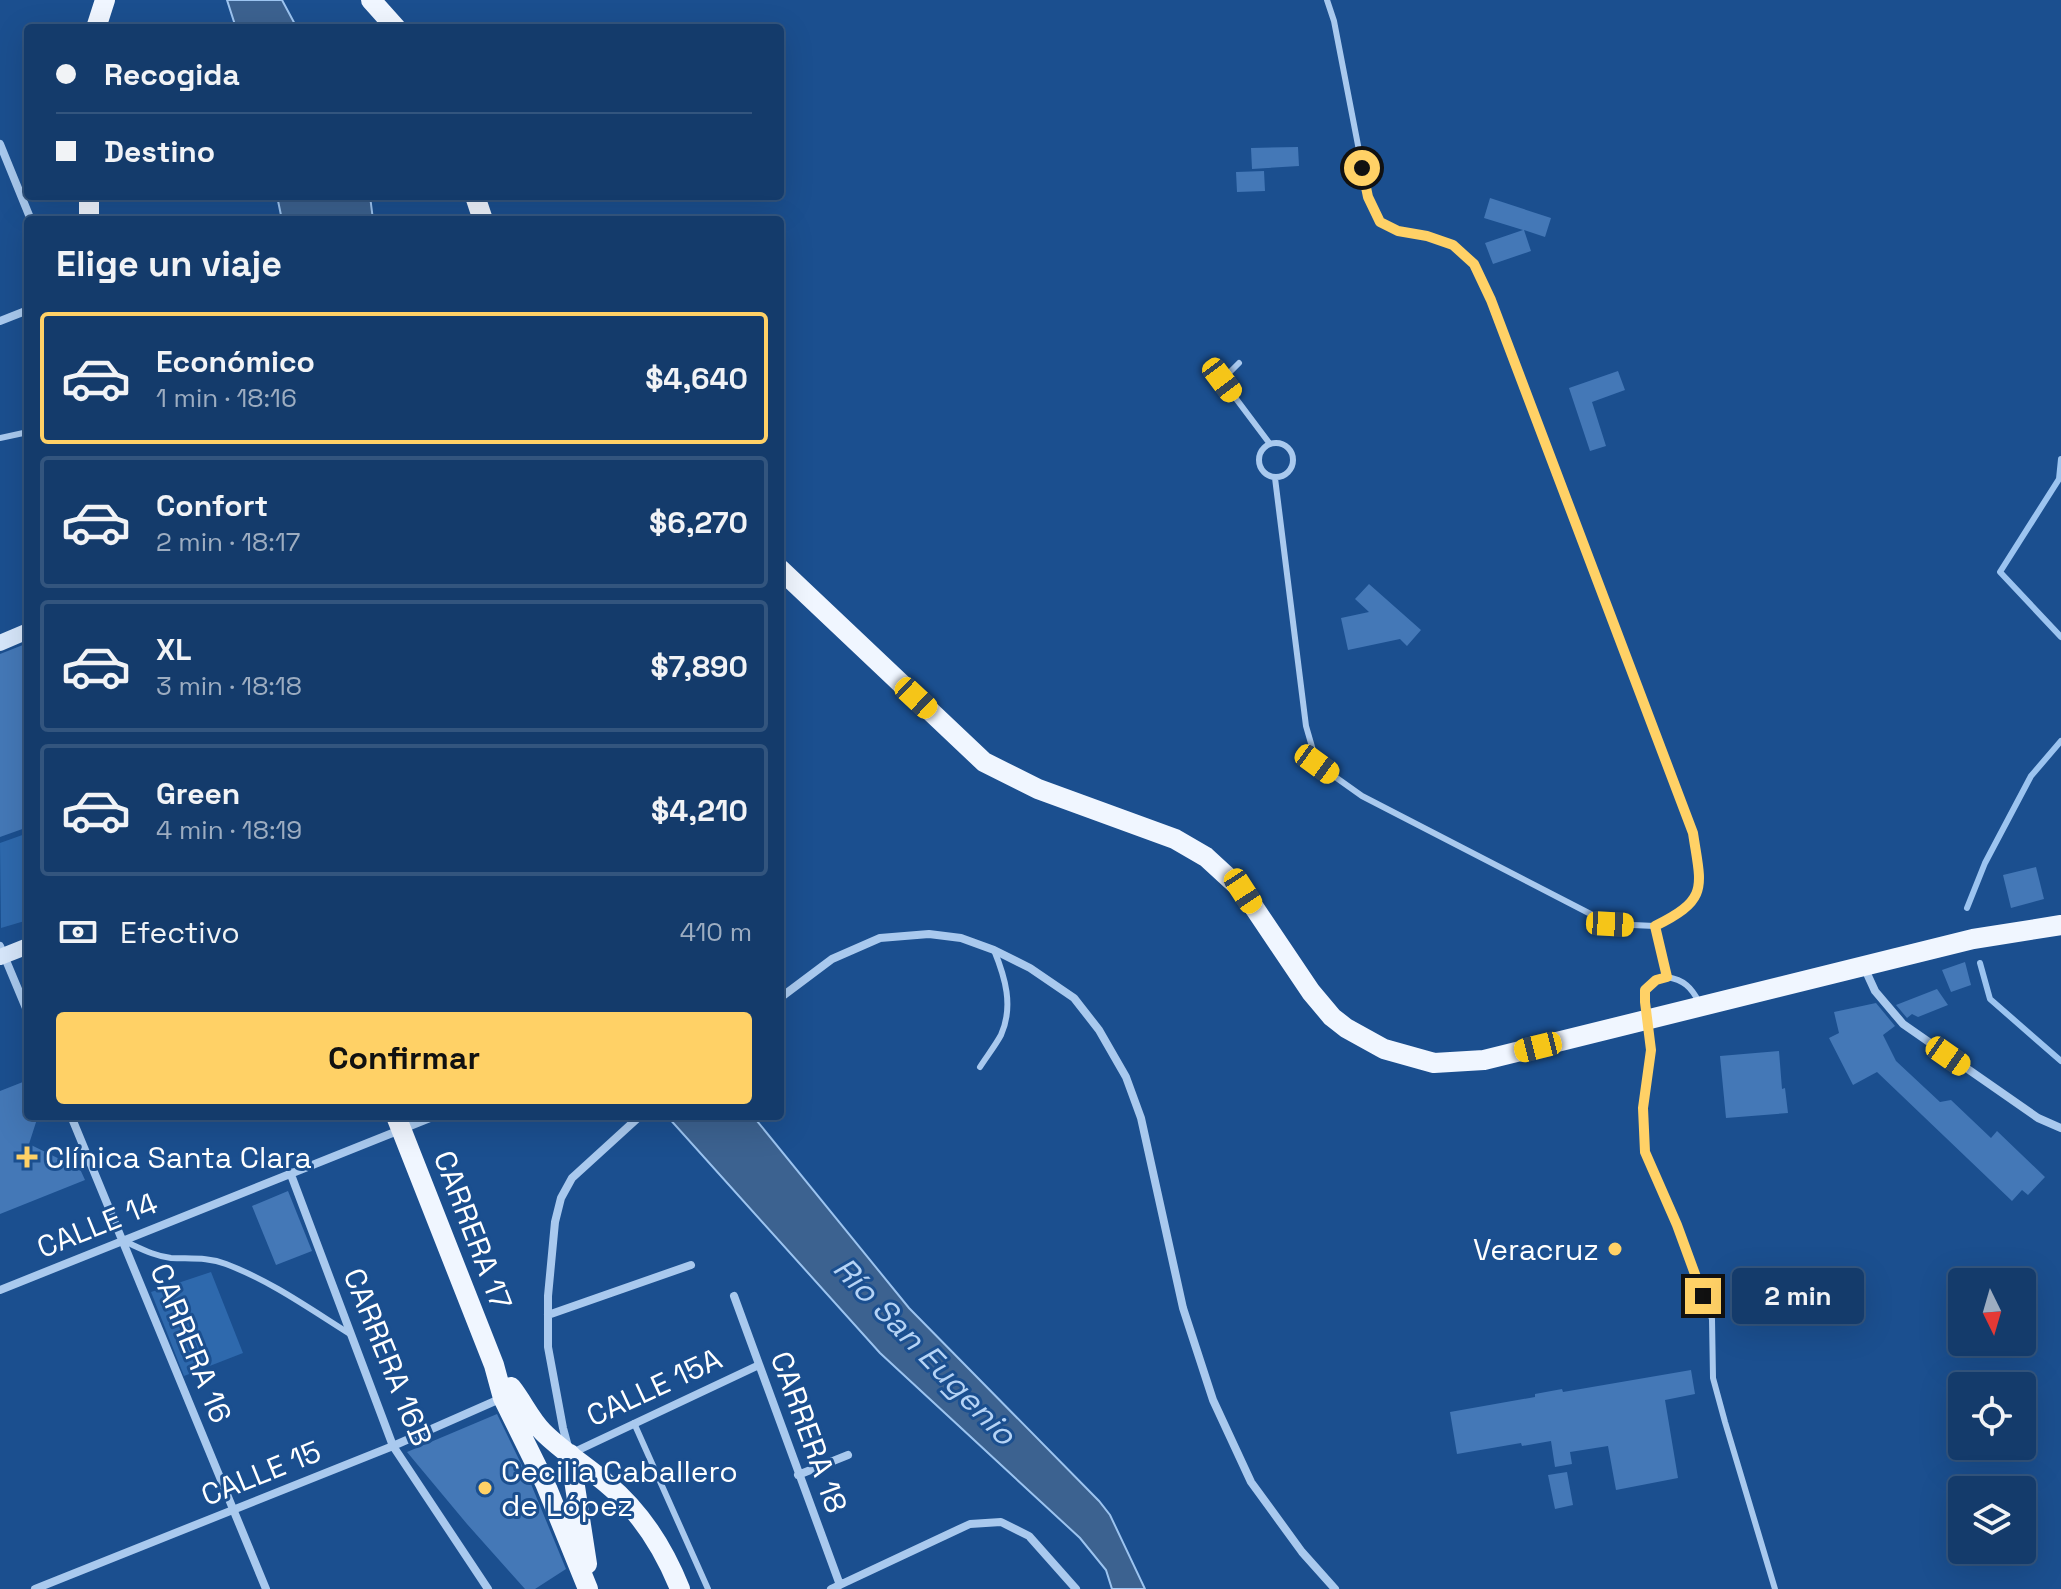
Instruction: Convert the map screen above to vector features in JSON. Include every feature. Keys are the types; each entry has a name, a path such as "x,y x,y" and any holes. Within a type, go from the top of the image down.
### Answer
{"main road":[{"path":"97,24 105,0"},
{"path":"371,0 392,24"},
{"path":"784,573 984,762 1038,789 1175,839 1206,857 1243,891 1311,992 1332,1017 1384,1049 1434,1063 1484,1060 1973,939 2061,925"},
{"path":"0,643 24,633"},
{"path":"1,953 24,947"},
{"name":"CARRERA 17","path":"398,1123 494,1365 503,1398 545,1483 590,1589"},
{"name":"CARRERA 17","path":"494,1365 544,1433 610,1485 642,1521 668,1561 680,1589"},
{"path":"570,1454 590,1589"}],"street":[{"path":"0,144 29,216"},
{"path":"0,321 24,312"},
{"path":"784,995 832,959 880,938 929,934 961,938 994,950 1030,968 1074,998 1099,1030 1126,1077 1141,1118 1183,1308 1213,1400 1251,1482 1302,1552 1335,1589"},
{"path":"1,953 24,1004"},
{"path":"1863,966 1875,991 1903,1024 2038,1118 2061,1128"},
{"name":"CARRERA 16","path":"73,1120 266,1589"},
{"path":"570,1454 548,1347 555,1222 561,1198 572,1178 635,1120"},
{"name":"CALLE 14","path":"0,1290 290,1172 398,1123"},
{"name":"CARRERA 16B","path":"290,1172 393,1446 488,1589"},
{"path":"548,1315 691,1265"},
{"name":"CARRERA 18","path":"734,1296 836,1587"},
{"name":"CALLE 15A","path":"570,1454 759,1365"},
{"name":"CALLE 15","path":"35,1589 393,1446 503,1398"},
{"path":"798,1475 848,1455"},
{"path":"836,1587 970,1524 1001,1522 1029,1536 1076,1589"}],"lane":[{"path":"1275,478 1306,726 1317,764 1362,796 1610,924 1655,926 1693,901 1700,882 1693,833 1491,300 1474,264 1453,245 1398,231 1380,222 1368,197 1334,21 1327,0"},
{"path":"1239,363 1222,380 1270,444"},
{"path":"0,438 24,433"},
{"path":"1270,444 1283,444 1292,454 1292,468 1282,477 1275,478 1263,472 1258,459 1264,447 1270,444"},
{"path":"1655,926 1667,977"},
{"path":"980,1067 1002,1033 1009,999 994,950"},
{"path":"1701,1006 1693,991 1679,979 1667,977 1656,980 1645,990 1651,1050 1643,1108 1645,1152 1677,1225 1712,1319 1713,1378 1775,1589"},
{"path":"122,1240 155,1255 224,1263 272,1285 350,1334"},
{"path":"634,1423 708,1589"}],"shaded area":[{"path":"24,834 24,921 1,928 0,843"},
{"path":"211,1272 243,1353 184,1376 151,1292"}],"water":[{"path":"227,0 282,0 295,24 235,24"},
{"path":"278,200 370,200 372,216 281,216"},
{"name":"Río San Eugenio","path":"671,1120 756,1120 909,1308 1099,1501 1110,1515 1145,1589 1112,1589 1106,1570 1080,1538 880,1353"}],"building":[{"path":"1298,147 1299,166 1252,169 1251,148"},
{"path":"1264,171 1265,191 1237,192 1236,172"},
{"path":"1490,198 1551,218 1545,237 1524,230 1531,251 1493,264 1485,243 1523,230 1484,218"},
{"path":"1618,371 1625,390 1592,402 1606,446 1590,451 1569,388"},
{"path":"1369,584 1421,630 1407,646 1400,639 1348,650 1341,618 1369,612 1355,599"},
{"path":"24,645 24,828 0,837 0,654"},
{"path":"2036,867 2044,899 2011,908 2003,875"},
{"path":"1965,962 1971,985 1951,992 1942,970"},
{"path":"1937,989 1948,1005 1907,1018 1896,1005"},
{"path":"1876,1003 1895,1026 1883,1035 1896,1061 1940,1102 1951,1100 1991,1138 1997,1131 2045,1177 2028,1195 2022,1190 2012,1201 1877,1072 1853,1085 1829,1038 1839,1033 1834,1012"},
{"path":"1779,1051 1782,1089 1785,1088 1788,1113 1726,1118 1720,1056"},
{"name":"Clínica Santa Clara","path":"24,1082 24,1120 37,1120 29,1144 80,1169 85,1180 0,1214 0,1091"},
{"path":"288,1191 312,1251 276,1265 252,1206"},
{"path":"1691,1370 1695,1394 1665,1400 1678,1478 1616,1490 1608,1446 1570,1452 1572,1464 1555,1467 1551,1441 1457,1454 1450,1412 1535,1397 1535,1394 1562,1389 1563,1392"},
{"name":"Cecilia Caballero de López","path":"497,1414 531,1484 566,1569 535,1589 525,1589 407,1452"},
{"path":"1567,1472 1573,1505 1555,1509 1548,1475"}],"waterway":[{"path":"2061,459 2059,479 2000,572 2061,637"},
{"path":"1967,908 1985,863 2031,776 2061,741"},
{"path":"1980,963 1990,999 2061,1061"}],"place":[{"name":"Clínica Santa Clara","path":"27,1157"},
{"name":"Veracruz","path":"1615,1249"},
{"name":"Cecilia Caballero de López","path":"485,1488"}],"route":[{"path":"1362,168 1368,197 1380,222 1398,231 1453,245 1474,264 1491,300 1693,833 1700,882 1693,901 1655,926 1667,977 1656,980 1645,990 1651,1050 1643,1108 1645,1152 1677,1225 1703,1296"}]}
